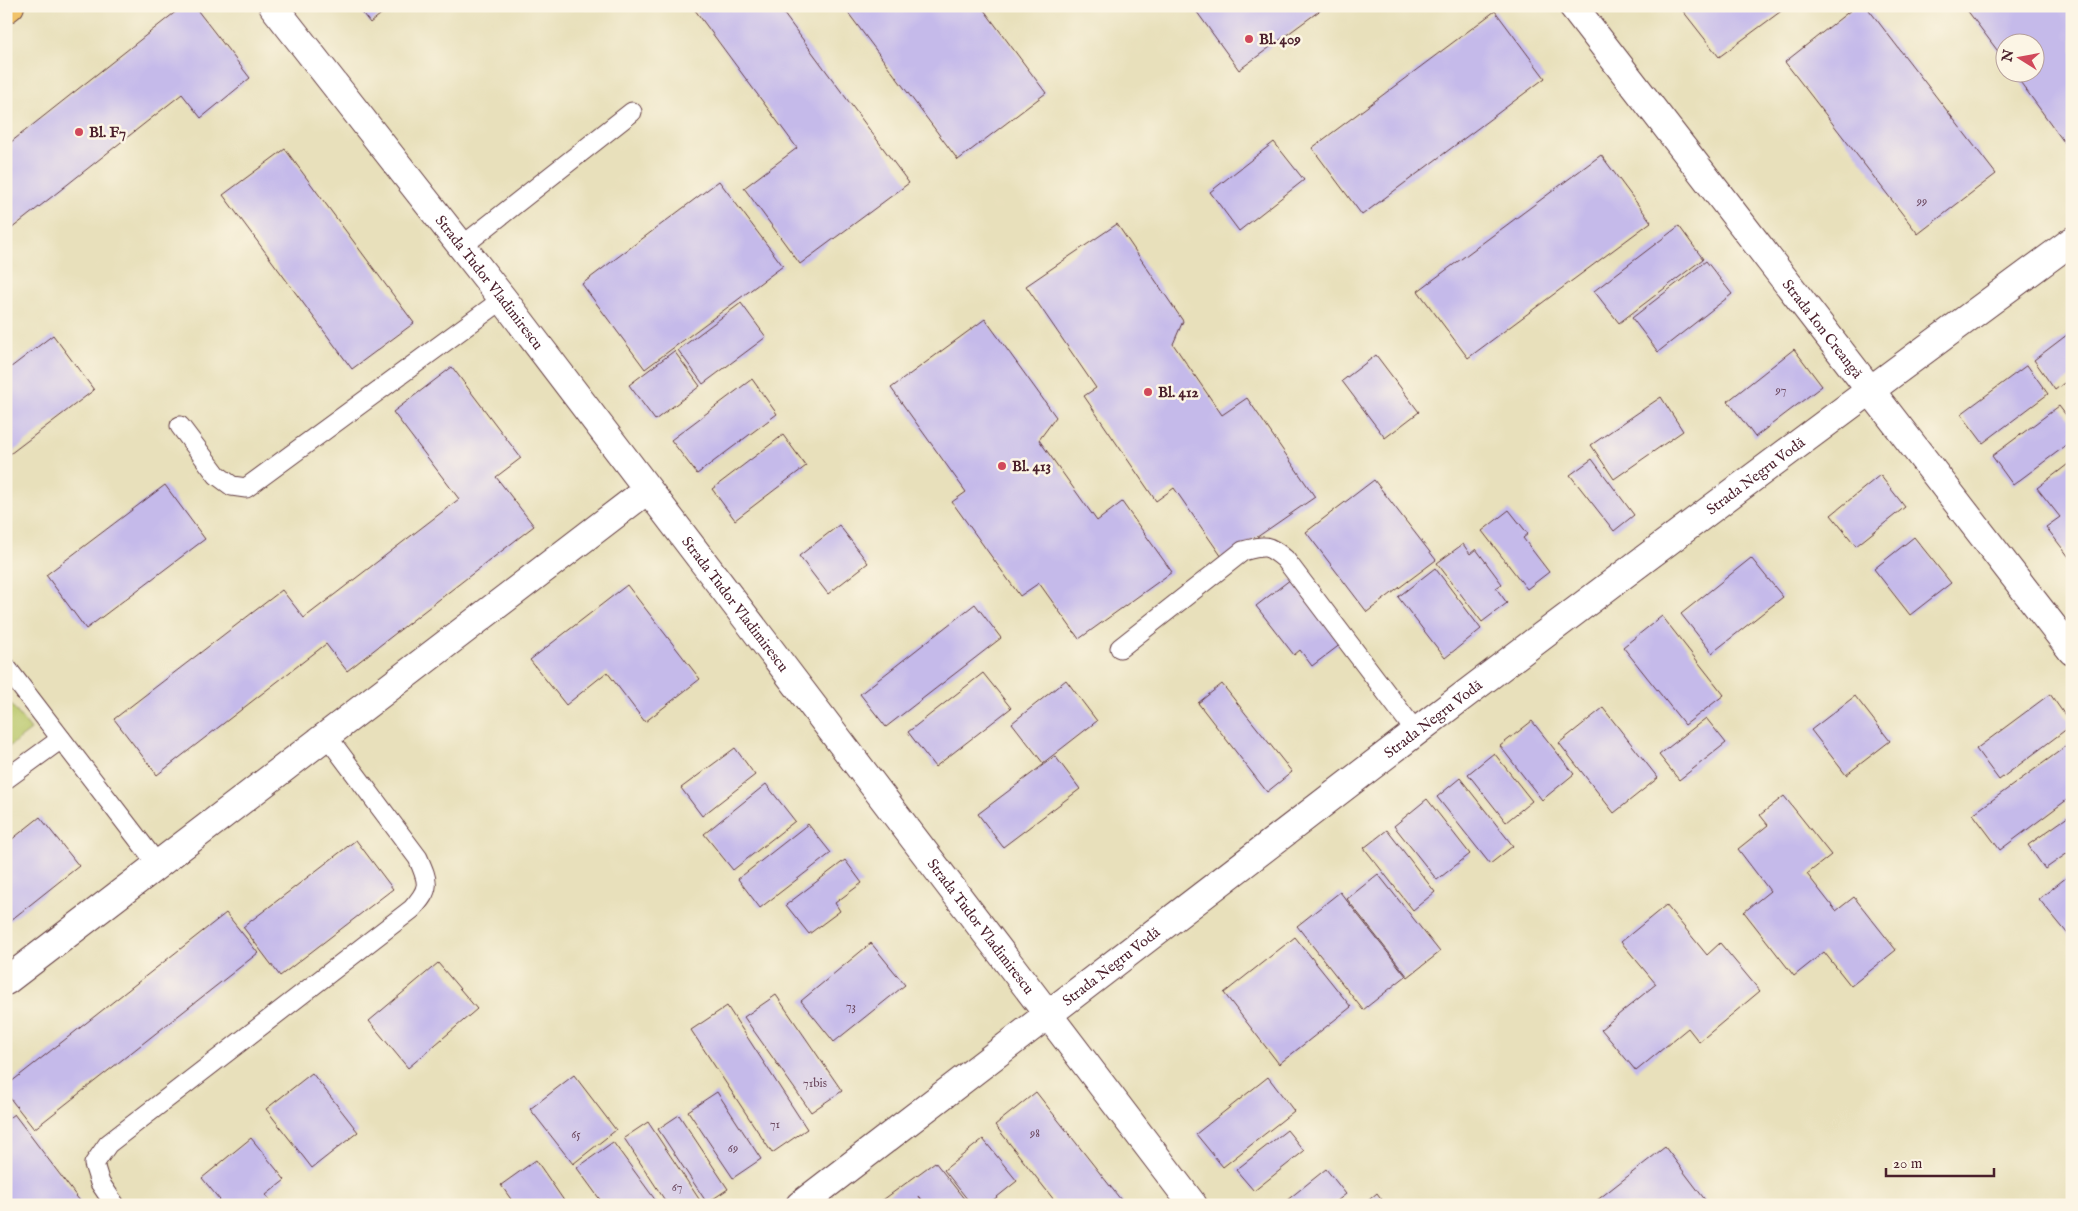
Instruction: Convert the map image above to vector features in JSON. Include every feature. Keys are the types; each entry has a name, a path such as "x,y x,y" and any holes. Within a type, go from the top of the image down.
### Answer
{"main road":[{"path":"6,9 10,6"}],"street":[{"name":"Strada Tudor Vladimirescu","path":"273,6 503,299 1193,1205"},
{"name":"Strada Ion Creangă","path":"1573,6 2072,651"},
{"name":"Strada Negru Vodă","path":"800,1205 1050,1015 1416,732 1870,389 2072,241"},
{"path":"6,981 647,490"}],"lane":[{"path":"462,247 632,112"},
{"path":"180,426 217,474 232,486 246,488 503,299"},
{"path":"1120,648 1243,551 1263,546 1274,550 1285,559 1416,732"},
{"path":"6,667 158,865"},
{"path":"115,1205 100,1183 94,1164 108,1144 412,909 425,894 427,878 418,858 326,735"},
{"path":"6,779 61,739"}],"green space":[{"path":"6,698 31,730 6,749"}],"building":[{"name":"Bl. F7","path":"183,6 194,6 250,78 201,118 182,94 6,233 6,146"},
{"path":"357,6 391,6 370,23"},
{"path":"692,6 778,6 909,183 800,264 744,188 797,148"},
{"path":"843,6 981,6 1046,93 958,160"},
{"name":"Bl. 409","path":"1196,6 1326,6 1239,70 1194,8"},
{"path":"1679,6 1788,6 1719,57"},
{"path":"1856,6 1866,6 1996,174 1918,234 1785,62"},
{"path":"1964,6 2072,6 2072,153 2020,82 2046,82 2046,32 1996,32 1996,49"},
{"path":"1495,11 1545,78 1362,215 1312,148"},
{"path":"1274,142 1304,180 1239,231 1210,192"},
{"path":"285,149 414,323 352,369 223,195"},
{"path":"1601,155 1651,222 1468,358 1418,291"},
{"path":"719,181 783,266 645,369 582,284"},
{"name":"Bl. 412","path":"1117,224 1183,321 1173,344 1222,415 1247,398 1315,497 1224,560 1174,488 1156,501 1084,396 1096,388 1026,286"},
{"path":"1679,226 1703,259 1619,323 1594,291"},
{"path":"1706,261 1732,294 1658,352 1632,318"},
{"path":"741,303 766,337 703,384 678,350"},
{"name":"Bl. 413","path":"985,319 1056,417 1039,440 1097,521 1122,502 1172,572 1079,639 1039,583 1020,596 952,502 966,492 891,388"},
{"path":"2072,331 2072,377 2055,390 2034,360"},
{"path":"53,335 94,390 6,457 6,371"},
{"path":"1794,349 1822,386 1755,437 1728,401"},
{"path":"674,351 700,386 655,420 629,385"},
{"path":"1376,355 1419,412 1385,438 1342,381"},
{"path":"2027,365 2048,394 1983,443 1961,414"},
{"path":"452,367 521,458 496,477 534,526 347,671 326,644 157,775 114,719 282,590 304,618 459,499 393,412"},
{"path":"752,379 777,414 697,474 671,440"},
{"path":"1661,397 1683,431 1614,479 1591,445"},
{"path":"2059,406 2072,423 2072,441 2013,485 1992,456"},
{"path":"783,435 806,466 735,520 712,489"},
{"path":"1592,459 1634,515 1614,531 1570,475"},
{"path":"2072,461 2072,561 2046,527 2060,517 2037,488"},
{"path":"1880,475 1905,507 1856,546 1831,515"},
{"path":"1374,480 1436,560 1367,612 1306,532"},
{"path":"165,485 205,539 86,629 46,575"},
{"path":"1509,510 1528,534 1523,538 1549,572 1527,589 1482,531"},
{"path":"839,525 868,563 828,594 799,556"},
{"path":"1914,537 1951,583 1910,615 1874,569"},
{"path":"1463,544 1470,554 1476,549 1502,584 1496,588 1507,603 1482,622 1437,563"},
{"path":"1751,558 1783,597 1712,653 1681,614"},
{"path":"1435,568 1481,629 1445,658 1398,597"},
{"path":"1291,579 1341,644 1312,666 1300,650 1294,655 1256,606"},
{"path":"627,585 700,679 645,722 607,672 566,705 530,660"},
{"path":"975,604 1001,638 886,727 860,694"},
{"path":"1662,616 1724,695 1685,725 1623,647"},
{"path":"983,673 1011,708 935,767 908,732"},
{"path":"1066,680 1097,721 1043,763 1012,723"},
{"path":"1222,684 1292,772 1267,792 1198,703"},
{"path":"2050,694 2072,725 1999,780 1976,749"},
{"path":"1855,696 1890,741 1846,775 1811,730"},
{"path":"1603,708 1658,778 1614,813 1559,743"},
{"path":"1706,718 1726,743 1679,780 1659,755"},
{"path":"1532,721 1574,774 1542,800 1500,746"},
{"path":"2072,742 2072,796 2000,850 1973,814"},
{"path":"735,748 755,775 702,816 681,788"},
{"path":"1494,753 1532,801 1506,822 1468,774"},
{"path":"1055,756 1080,789 1003,847 978,814"},
{"path":"1460,778 1513,846 1490,864 1437,797"},
{"path":"766,784 795,821 733,870 704,834"},
{"path":"1784,796 1831,855 1807,874 1836,911 1854,897 1896,950 1851,986 1824,952 1794,976 1744,912 1770,891 1738,849 1768,825 1760,815"},
{"path":"1427,799 1470,854 1437,880 1394,826"},
{"path":"2072,814 2072,850 2045,869 2028,845"},
{"path":"40,817 79,866 6,924 6,844"},
{"path":"808,824 831,853 760,908 738,879"},
{"path":"1387,830 1435,892 1413,910 1364,848"},
{"path":"356,840 393,889 280,976 243,927"},
{"path":"845,860 862,883 835,903 840,911 809,934 786,905"},
{"path":"2072,873 2072,939 2039,899"},
{"path":"1378,874 1440,952 1408,977 1347,899"},
{"path":"1340,892 1406,976 1363,1010 1297,926"},
{"path":"1666,905 1707,955 1720,943 1760,991 1699,1042 1688,1028 1636,1071 1601,1029 1656,984 1621,942"},
{"path":"226,913 258,953 34,1129 6,1093 6,1086"},
{"path":"1295,937 1351,1007 1279,1064 1224,993"},
{"path":"871,943 905,985 834,1042 801,1001"},
{"path":"438,963 477,1009 408,1068 369,1021"},
{"path":"776,995 842,1091 811,1112 744,1017"},
{"path":"727,1006 807,1129 772,1153 691,1030"},
{"path":"312,1073 358,1132 312,1168 266,1109"},
{"path":"574,1075 616,1130 573,1164 530,1109"},
{"path":"1268,1077 1294,1111 1223,1167 1196,1134"},
{"path":"717,1092 761,1159 733,1178 688,1111"},
{"path":"1036,1092 1125,1205 1058,1205 995,1125"},
{"path":"14,1114 83,1205 6,1205 6,1120"},
{"path":"679,1115 728,1189 707,1203 658,1129"},
{"path":"648,1122 703,1205 668,1205 624,1138"},
{"path":"1287,1130 1304,1151 1254,1191 1236,1170"},
{"path":"251,1138 285,1180 266,1195 274,1205 224,1205 202,1178"},
{"path":"983,1139 1017,1181 987,1205 972,1205 944,1170"},
{"path":"613,1142 659,1205 604,1205 577,1168"},
{"path":"1665,1147 1709,1205 1591,1205"},
{"path":"536,1160 567,1205 515,1205 501,1185"},
{"path":"935,1162 969,1205 926,1205 919,1196 925,1205 876,1205"},
{"path":"1326,1169 1346,1194 1332,1205 1281,1205"},
{"path":"1377,1193 1386,1205 1363,1205"}],"place":[{"name":"Bl. 409","path":"1249,39"},
{"name":"Bl. F7","path":"79,132"},
{"name":"Bl. 412","path":"1148,392"},
{"name":"Bl. 413","path":"1002,466"}]}
